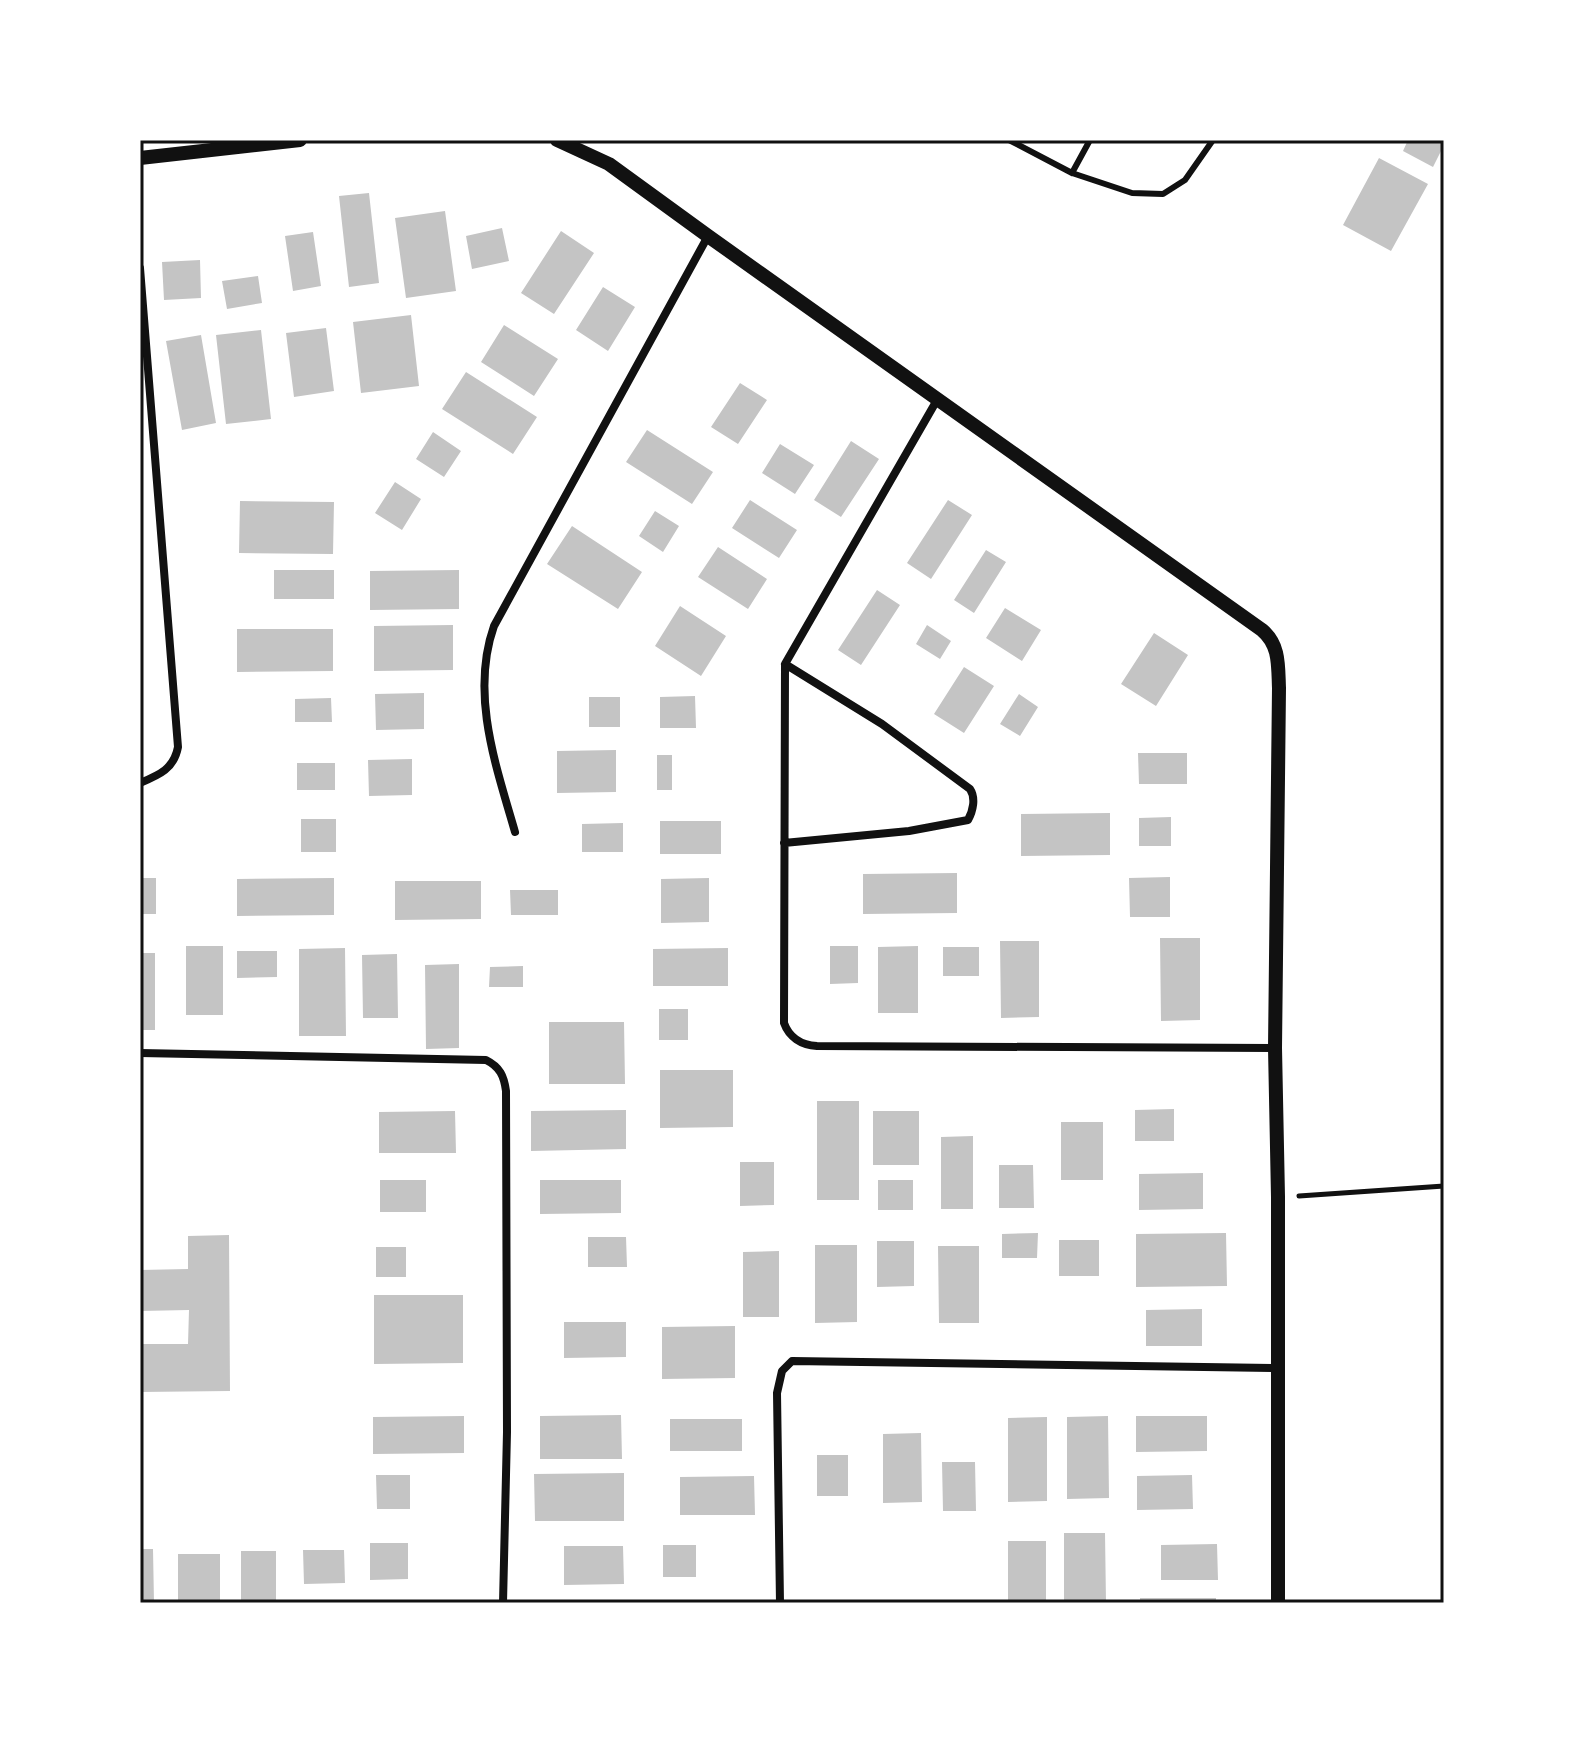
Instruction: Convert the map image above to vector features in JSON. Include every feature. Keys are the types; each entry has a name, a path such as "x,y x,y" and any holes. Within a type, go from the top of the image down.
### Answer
{"street":[{"path":"140,158 300,140"},
{"path":"557,140 609,164 1262,630 1274,643 1279,688 1275,1048 1278,1603"},
{"path":"515,832 496,769 484,703 489,640 708,236"},
{"path":"140,268 178,747 176,758 168,769 140,783"},
{"path":"937,400 785,664 784,1023 790,1035 804,1044 817,1046 1275,1048"},
{"path":"784,843 909,831 968,820 974,797 970,789 882,724 785,664"},
{"path":"140,1053 486,1060 500,1069 506,1091 507,1432 503,1603"},
{"path":"780,1603 777,1393 782,1371 792,1361 1277,1368"}],"lane":[{"path":"1009,140 1072,173 1132,193 1163,194 1185,180 1213,140"},
{"path":"1072,173 1090,140"}],"path":[{"path":"1278,1197 1444,1186"}],"building":[{"path":"1408,140 1444,140 1433,167 1403,151"},
{"path":"1379,158 1428,184 1391,251 1343,225"},
{"path":"369,193 379,283 349,287 339,196"},
{"path":"445,211 456,291 406,298 395,218"},
{"path":"502,228 509,261 472,269 466,236"},
{"path":"561,231 594,253 554,314 521,293"},
{"path":"313,232 321,286 293,291 285,236"},
{"path":"200,260 201,298 164,300 162,262"},
{"path":"258,276 262,303 227,309 222,281"},
{"path":"603,287 635,307 608,351 576,330"},
{"path":"411,315 419,386 361,393 353,322"},
{"path":"504,325 558,359 534,396 481,362"},
{"path":"326,328 334,391 294,397 286,333"},
{"path":"261,330 271,419 226,424 216,335"},
{"path":"201,335 216,423 182,430 166,341"},
{"path":"466,372 537,417 513,454 442,409"},
{"path":"740,383 767,400 738,444 711,427"},
{"path":"647,430 713,472 692,504 626,462"},
{"path":"433,432 461,451 444,477 416,459"},
{"path":"851,441 879,459 841,517 814,500"},
{"path":"780,444 814,465 795,494 762,473"},
{"path":"395,482 421,499 402,530 375,513"},
{"path":"750,500 797,530 779,558 732,528"},
{"path":"948,500 972,515 931,579 907,563"},
{"path":"240,501 334,502 333,554 239,553"},
{"path":"655,511 679,526 663,552 639,536"},
{"path":"572,526 642,572 618,609 547,564"},
{"path":"718,547 767,579 748,609 698,577"},
{"path":"986,550 1006,562 974,613 954,600"},
{"path":"274,570 334,570 334,599 274,599"},
{"path":"459,570 459,609 370,610 370,571"},
{"path":"877,590 900,605 861,665 838,650"},
{"path":"680,606 726,636 701,676 655,646"},
{"path":"1005,608 1041,630 1022,661 986,638"},
{"path":"453,625 453,670 374,671 374,626"},
{"path":"927,625 951,641 940,659 916,644"},
{"path":"237,629 333,629 333,671 237,672"},
{"path":"1154,633 1188,655 1156,706 1121,684"},
{"path":"964,667 994,686 964,733 934,714"},
{"path":"424,693 424,729 376,730 375,694"},
{"path":"1019,694 1038,707 1020,736 1000,724"},
{"path":"695,696 696,728 660,728 660,697"},
{"path":"589,697 620,697 620,727 589,727"},
{"path":"331,698 332,722 295,722 295,699"},
{"path":"616,750 616,792 557,793 557,751"},
{"path":"1138,753 1187,753 1187,784 1139,784"},
{"path":"657,755 672,755 672,790 657,790"},
{"path":"412,759 412,795 369,796 368,760"},
{"path":"297,763 335,763 335,790 297,790"},
{"path":"1110,813 1110,855 1021,856 1021,814"},
{"path":"1171,817 1171,846 1139,846 1139,818"},
{"path":"301,819 336,819 336,852 301,852"},
{"path":"660,821 721,821 721,854 660,854"},
{"path":"623,823 623,852 582,852 582,824"},
{"path":"957,873 957,913 863,914 863,874"},
{"path":"1170,877 1170,917 1130,917 1129,878"},
{"path":"140,878 156,878 156,914 140,914"},
{"path":"334,878 334,915 237,916 237,879"},
{"path":"709,878 709,922 661,923 661,879"},
{"path":"395,881 481,881 481,919 395,920"},
{"path":"510,890 558,890 558,915 511,915"},
{"path":"1160,938 1200,938 1200,1020 1161,1021"},
{"path":"1000,941 1039,941 1039,1017 1001,1018"},
{"path":"186,946 223,946 223,1015 186,1015"},
{"path":"830,946 858,946 858,983 830,984"},
{"path":"918,946 918,1013 878,1013 878,947"},
{"path":"943,947 979,947 979,976 943,976"},
{"path":"345,948 346,1036 299,1036 299,949"},
{"path":"728,948 728,986 653,986 653,949"},
{"path":"237,951 277,951 277,977 237,978"},
{"path":"140,953 155,953 155,1030 140,1030"},
{"path":"397,954 398,1018 363,1018 362,955"},
{"path":"459,964 459,1048 426,1049 425,965"},
{"path":"523,966 523,987 489,987 490,967"},
{"path":"659,1009 688,1009 688,1040 659,1040"},
{"path":"549,1022 624,1022 625,1084 549,1084"},
{"path":"660,1070 733,1070 733,1127 660,1128"},
{"path":"817,1101 859,1101 859,1200 817,1200"},
{"path":"1174,1109 1174,1141 1135,1141 1135,1110"},
{"path":"626,1110 626,1149 531,1151 531,1111"},
{"path":"455,1111 456,1153 379,1153 379,1112"},
{"path":"873,1111 919,1111 919,1165 873,1165"},
{"path":"1061,1122 1103,1122 1103,1180 1061,1180"},
{"path":"973,1136 973,1209 941,1209 941,1137"},
{"path":"740,1162 774,1162 774,1205 740,1206"},
{"path":"999,1165 1033,1165 1034,1208 999,1208"},
{"path":"1203,1173 1203,1209 1139,1210 1139,1174"},
{"path":"380,1180 426,1180 426,1212 380,1212"},
{"path":"540,1180 621,1180 621,1213 540,1214"},
{"path":"878,1180 913,1180 913,1210 878,1210"},
{"path":"1038,1233 1037,1258 1002,1258 1002,1234"},
{"path":"1226,1233 1227,1286 1136,1287 1136,1234"},
{"path":"229,1235 230,1391 140,1392 140,1344 188,1344 189,1310 140,1311 140,1270 188,1269 188,1236"},
{"path":"588,1237 626,1237 627,1267 588,1267"},
{"path":"1059,1240 1099,1240 1099,1276 1059,1276"},
{"path":"877,1241 914,1241 914,1286 877,1287"},
{"path":"815,1245 857,1245 857,1322 815,1323"},
{"path":"938,1246 979,1246 979,1323 939,1323"},
{"path":"376,1247 406,1247 406,1277 376,1277"},
{"path":"779,1251 779,1317 743,1317 743,1252"},
{"path":"374,1295 463,1295 463,1363 374,1364"},
{"path":"1202,1309 1202,1346 1146,1346 1146,1310"},
{"path":"564,1322 626,1322 626,1357 564,1358"},
{"path":"735,1326 735,1378 662,1379 662,1327"},
{"path":"621,1415 622,1459 540,1459 540,1416"},
{"path":"464,1416 464,1453 373,1454 373,1417"},
{"path":"1108,1416 1109,1498 1067,1499 1067,1417"},
{"path":"1136,1416 1207,1416 1207,1451 1136,1452"},
{"path":"1047,1417 1047,1501 1008,1502 1008,1418"},
{"path":"670,1419 742,1419 742,1451 670,1451"},
{"path":"921,1433 922,1502 883,1503 883,1434"},
{"path":"817,1455 848,1455 848,1496 817,1496"},
{"path":"942,1462 975,1462 976,1511 943,1511"},
{"path":"624,1473 624,1521 535,1521 534,1474"},
{"path":"376,1475 410,1475 410,1509 377,1509"},
{"path":"1192,1475 1193,1509 1137,1510 1137,1476"},
{"path":"754,1476 755,1515 680,1515 680,1477"},
{"path":"1064,1533 1105,1533 1106,1603 1064,1603"},
{"path":"1008,1541 1046,1541 1046,1603 1008,1603"},
{"path":"370,1543 408,1543 408,1579 370,1580"},
{"path":"1217,1544 1218,1580 1161,1580 1161,1545"},
{"path":"663,1545 696,1545 696,1577 663,1577"},
{"path":"564,1546 623,1546 624,1584 564,1585"},
{"path":"140,1549 153,1549 154,1603 140,1603"},
{"path":"303,1550 344,1550 345,1583 304,1584"},
{"path":"241,1551 276,1551 276,1603 241,1603"},
{"path":"178,1554 220,1554 220,1603 178,1603"},
{"path":"1140,1598 1216,1598 1216,1603 1140,1603"}]}
